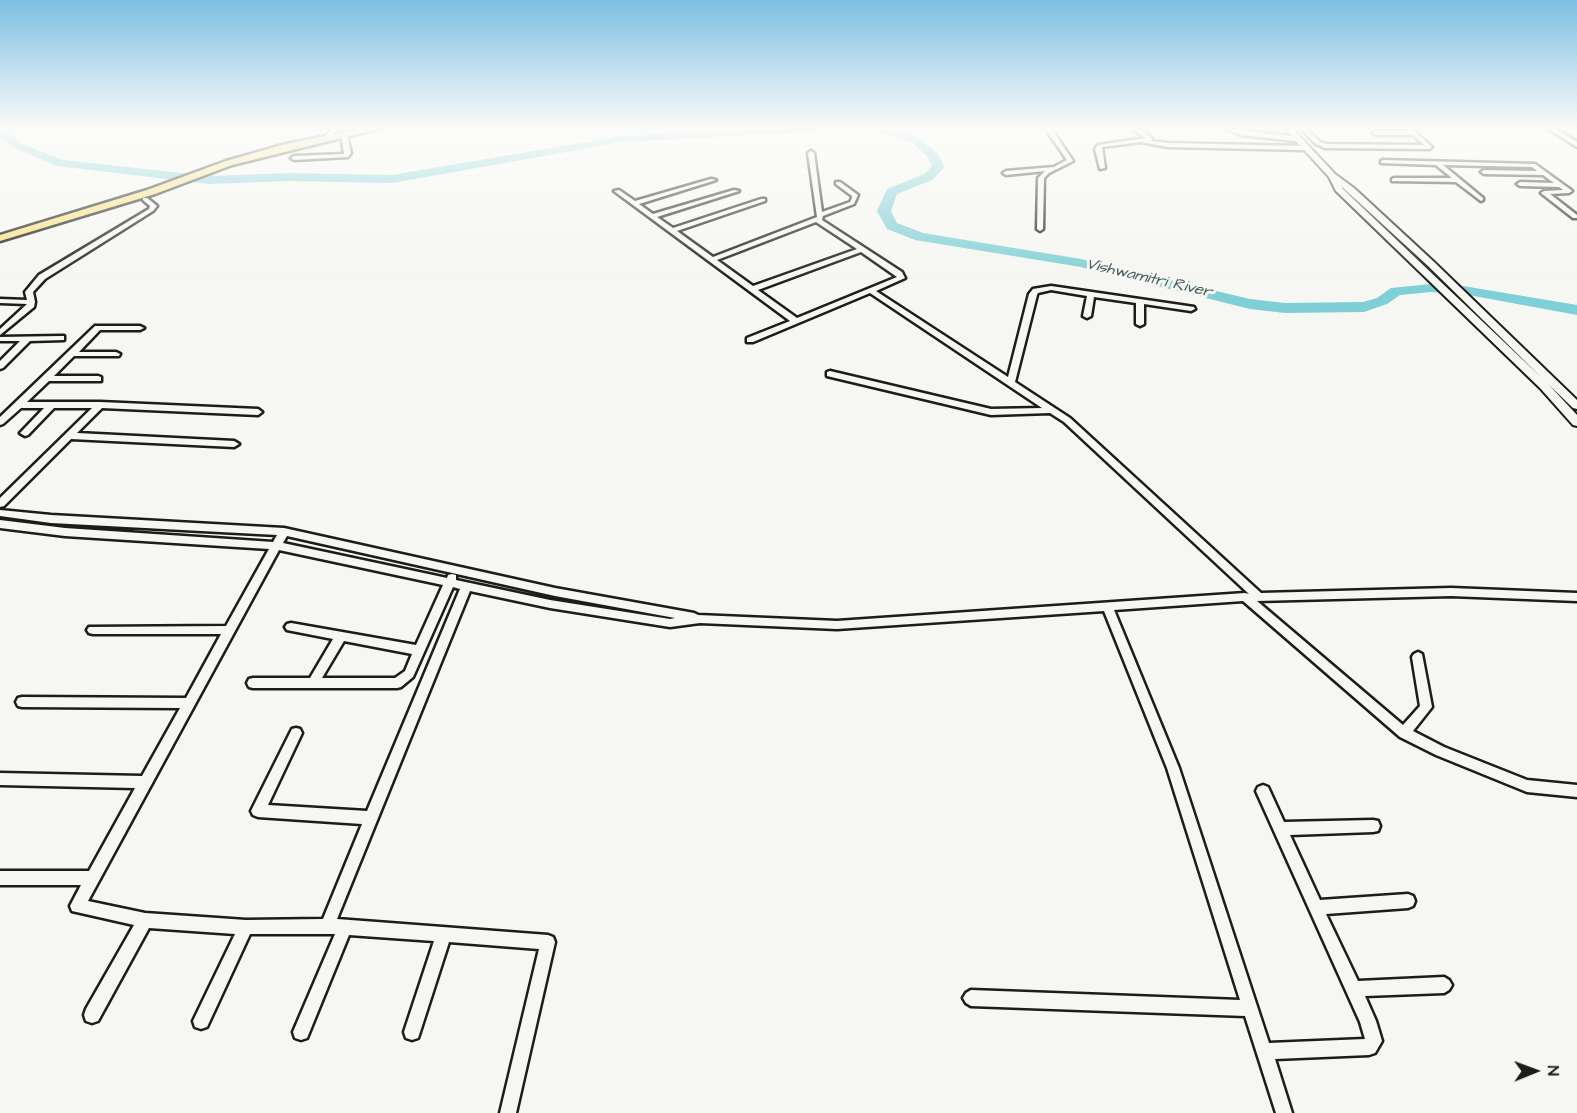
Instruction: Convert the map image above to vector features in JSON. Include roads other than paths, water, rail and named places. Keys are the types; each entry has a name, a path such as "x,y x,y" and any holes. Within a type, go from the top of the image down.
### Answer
{"main road":[{"path":"0,232 173,180"},
{"path":"0,238 114,203 151,195 187,180"}],"street":[{"path":"634,203 713,180"},
{"path":"750,340 901,278 899,274 860,250 819,217 814,180"},
{"path":"1040,229 1041,180"},
{"path":"1334,180 1339,189 1544,386 1577,422"},
{"path":"1337,180 1430,263 1577,406"},
{"path":"1394,180 1458,180 1480,199"},
{"path":"1554,180 1569,191 1544,193 1575,217"},
{"path":"712,260 852,203 855,195 838,183"},
{"path":"1520,184 1562,186"},
{"path":"617,191 796,321"},
{"path":"652,216 736,191"},
{"path":"0,333 31,305 29,292 42,277 151,210 154,206 151,195"},
{"path":"672,231 763,200"},
{"path":"752,289 860,250"},
{"path":"1011,383 1033,294 1036,291 1051,288 1191,309"},
{"path":"870,290 1052,410 1086,436 1259,597"},
{"path":"1088,316 1091,294"},
{"path":"0,301 31,302"},
{"path":"1140,302 1140,324"},
{"path":"0,422 98,328 140,328"},
{"path":"0,366 28,338"},
{"path":"0,339 61,338"},
{"path":"73,354 116,354"},
{"path":"830,374 991,412 1052,410"},
{"path":"48,378 98,378"},
{"path":"19,405 100,405 258,412"},
{"path":"25,433 52,405"},
{"path":"0,504 100,405"},
{"path":"70,436 234,444"},
{"path":"700,619 674,612 600,601 284,532 51,519 6,513 0,525 65,532 277,546 466,587 670,623 700,619 837,625 1245,597 1451,592 1577,597"},
{"path":"284,532 77,906 146,920 246,927 327,926 549,942 508,1113"},
{"path":"253,683 314,681 397,683 409,674 456,569"},
{"path":"327,926 466,587"},
{"path":"1245,597 1404,733 1440,752 1527,786 1577,791"},
{"path":"1108,608 1173,768 1284,1113"},
{"path":"291,627 418,650"},
{"path":"93,630 230,630"},
{"path":"314,681 340,637"},
{"path":"1404,733 1426,707 1418,657"},
{"path":"22,702 190,703"},
{"path":"296,733 258,811 371,818"},
{"path":"0,779 146,782"},
{"path":"1263,791 1373,1032 1374,1041 1369,1047 1263,1051"},
{"path":"1281,829 1373,826"},
{"path":"0,878 93,878"},
{"path":"1316,907 1408,902"},
{"path":"92,1015 146,920"},
{"path":"201,1021 246,927"},
{"path":"301,1032 345,927"},
{"path":"412,1032 444,934"},
{"path":"1353,989 1444,985"},
{"path":"971,998 1250,1008"}],"waterway":[{"name":"Vishwamitri River","path":"921,180 892,192 884,211 892,226 920,237 1081,263 1250,304 1285,308 1364,307 1382,301 1396,291 1431,288 1463,290 1577,310"}]}
